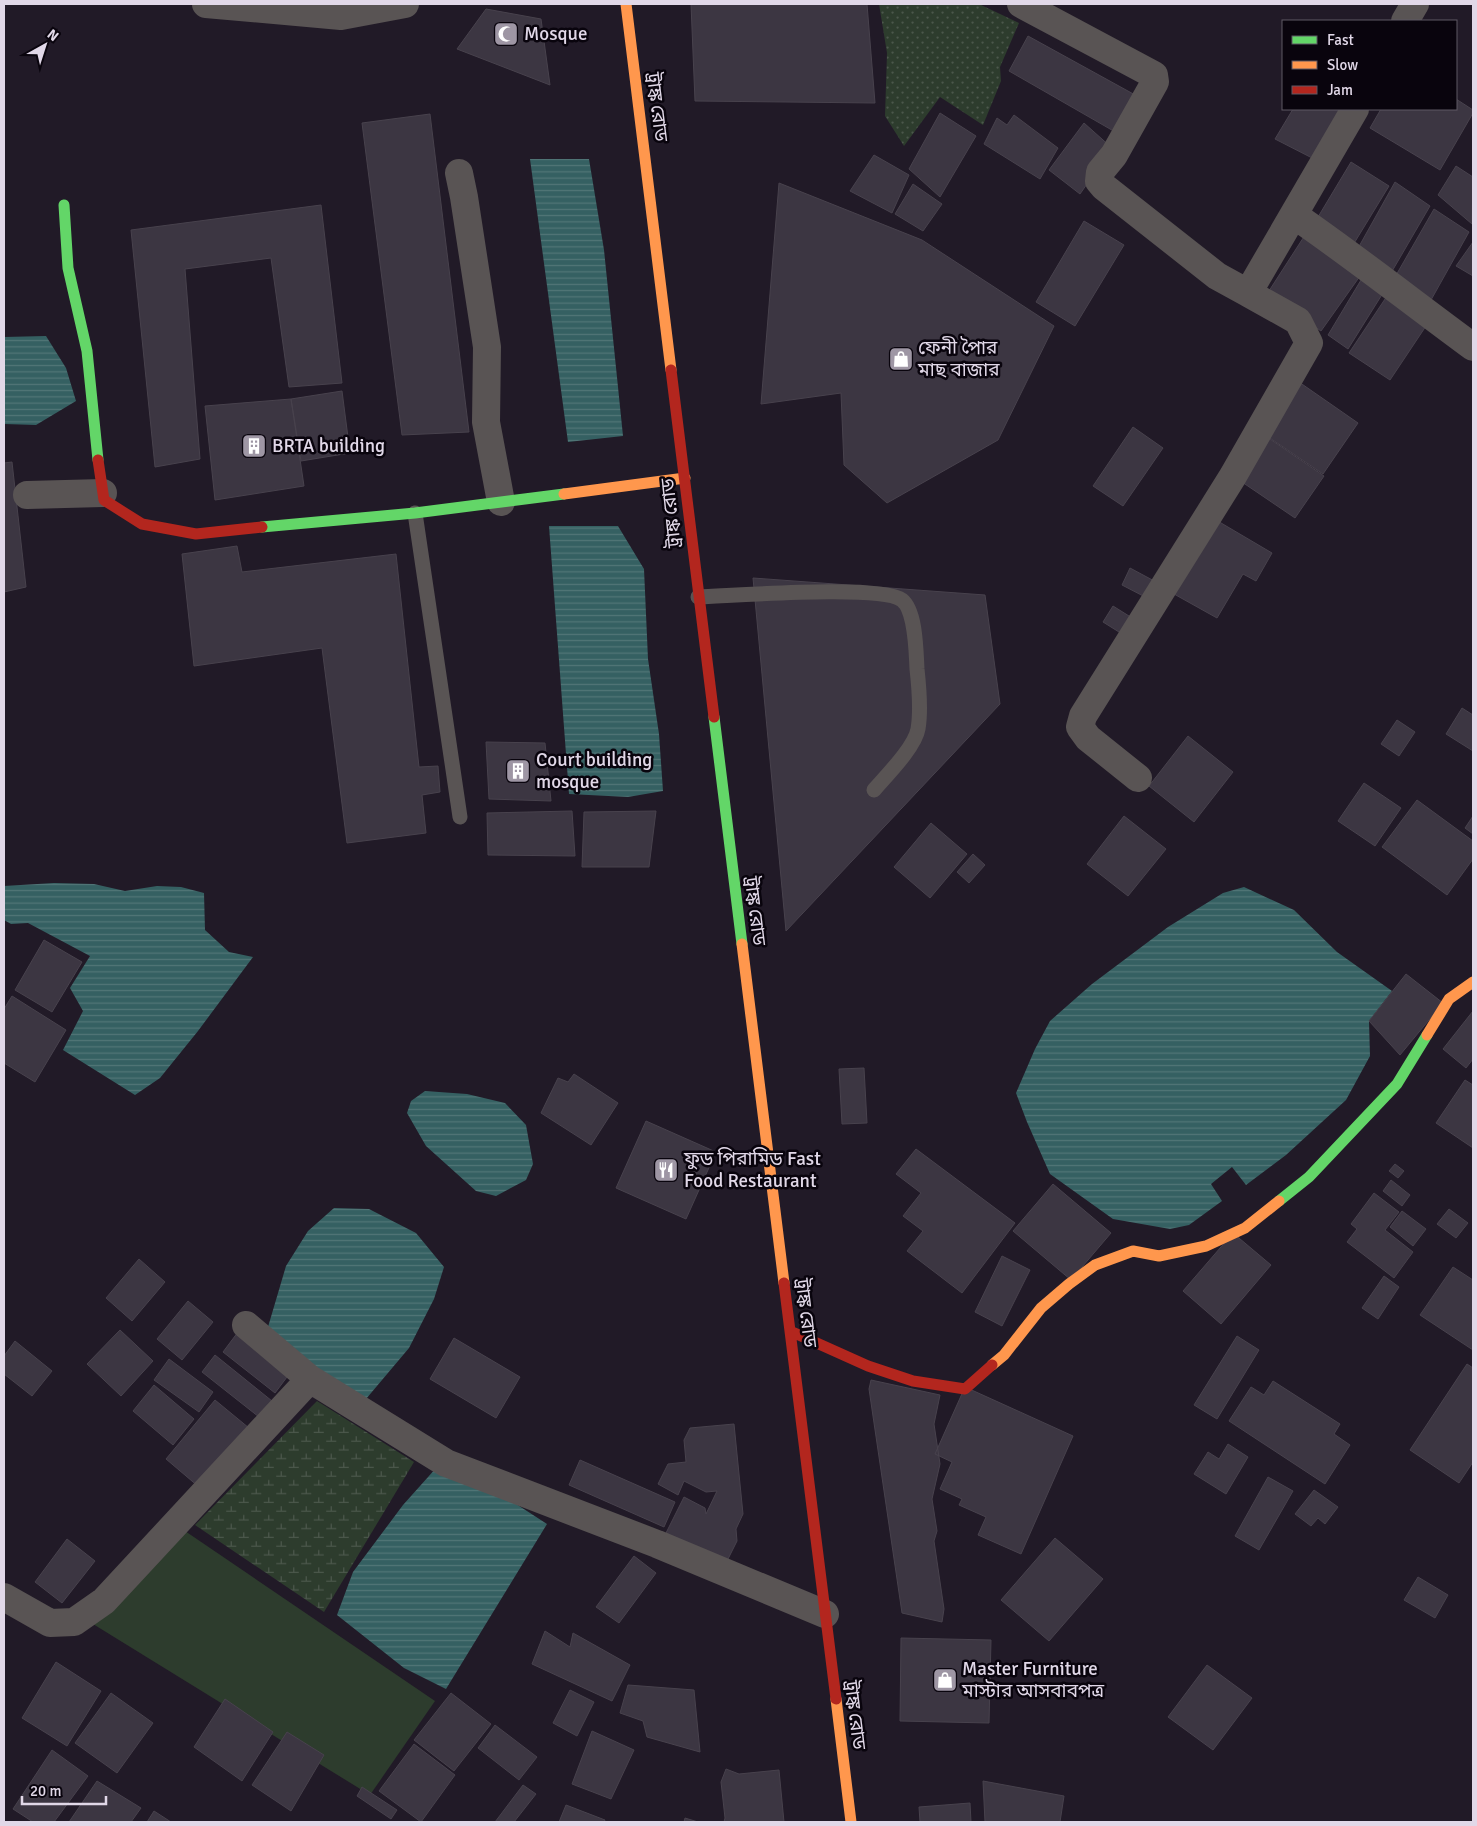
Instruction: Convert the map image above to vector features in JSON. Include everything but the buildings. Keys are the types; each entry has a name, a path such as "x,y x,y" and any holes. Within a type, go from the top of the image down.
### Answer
{"main road":[{"name":"ট্রাঙ্ক রোড","path":"626,4 851,1822"},
{"path":"64,205 68,268 87,351 94,435 104,500 142,524 196,534 415,513 685,478"},
{"path":"790,1331 868,1366 913,1381 965,1390 1004,1355 1041,1308 1069,1284 1096,1265 1133,1251 1159,1256 1206,1246 1245,1228 1309,1177 1397,1084 1449,999 1473,982"}],"street":[{"path":"206,4 341,16 405,4"},
{"path":"1021,4 1154,75 1155,82 1114,155 1100,172 1099,181 1104,187 1217,276 1298,321 1309,343 1233,476 1083,716 1080,727 1088,738 1138,778"},
{"path":"1406,20 1415,4"},
{"path":"1248,293 1354,110"},
{"path":"459,172 487,346 486,422 501,502"},
{"path":"1294,215 1356,258 1473,347"},
{"path":"27,495 103,492"},
{"path":"246,1325 310,1379 446,1463 657,1544 825,1614"},
{"path":"4,1597 50,1623 74,1622 82,1617 104,1600 310,1379"}],"lane":[{"path":"415,513 460,817"},
{"path":"698,597 859,591 891,596 903,600 913,618 919,687 918,731 902,758 874,790"}],"green space":[{"path":"879,4 979,4 1019,23 1000,67 1001,81 983,125 940,97 904,146 885,116 887,53"},
{"path":"317,1401 414,1462 324,1612 195,1525"},
{"path":"185,1531 435,1701 370,1795 93,1624"}],"shaded area":[{"path":"530,159 589,159 604,250 623,436 568,442"},
{"path":"46,336 66,368 76,401 36,425 4,424 4,337"},
{"path":"549,526 618,526 644,569 648,659 659,734 663,791 628,797 569,794"},
{"path":"54,883 94,884 125,891 157,886 181,887 204,893 205,930 229,952 253,957 160,1078 135,1095 63,1050 83,1011 70,988 90,956 28,923 11,924 4,920 4,886"},
{"path":"1244,887 1294,910 1337,952 1392,991 1369,1021 1370,1056 1346,1100 1286,1155 1246,1185 1232,1167 1211,1184 1222,1201 1189,1225 1170,1229 1113,1219 1050,1174 1016,1093 1035,1049 1050,1021 1092,984 1168,927 1223,893"},
{"path":"425,1091 467,1094 505,1103 526,1125 533,1164 526,1180 496,1196 476,1191 426,1146 407,1113 411,1101"},
{"path":"334,1208 369,1209 416,1233 444,1267 434,1299 409,1348 366,1399 349,1399 268,1327 286,1266 308,1231"},
{"path":"437,1467 507,1498 547,1524 446,1689 404,1668 337,1615 353,1572 403,1505"}],"traffic: fast":[{"path":"64,205 68,268 87,351 98,460"},
{"path":"262,527 415,513 564,494"},
{"path":"714,717 742,944"},
{"path":"1279,1201 1309,1177 1397,1084 1427,1035"}],"traffic: slow":[{"path":"626,4 671,370"},
{"path":"564,494 685,478"},
{"path":"742,944 784,1283"},
{"path":"1427,1035 1449,999 1473,982"},
{"path":"992,1365 1004,1355 1041,1308 1095,1265 1133,1251 1159,1256 1206,1246 1245,1228 1279,1201"},
{"path":"836,1699 851,1822"}],"traffic: jam":[{"path":"671,370 714,717"},
{"path":"98,460 104,500 142,524 196,534 262,527"},
{"path":"784,1283 836,1699"},
{"path":"790,1331 868,1366 913,1381 965,1389 992,1365"}],"place":[{"name":"Mosque","path":"506,34"},
{"name":"ফেনী পৈার মাছ বাজার","path":"901,359"},
{"name":"BRTA building","path":"254,446"},
{"name":"Court building mosque","path":"518,771"},
{"name":"ফুড পিরামিড Fast Food Restaurant","path":"666,1170"},
{"name":"Master Furniture মাস্টার আসবাবপত্র","path":"945,1680"}]}
